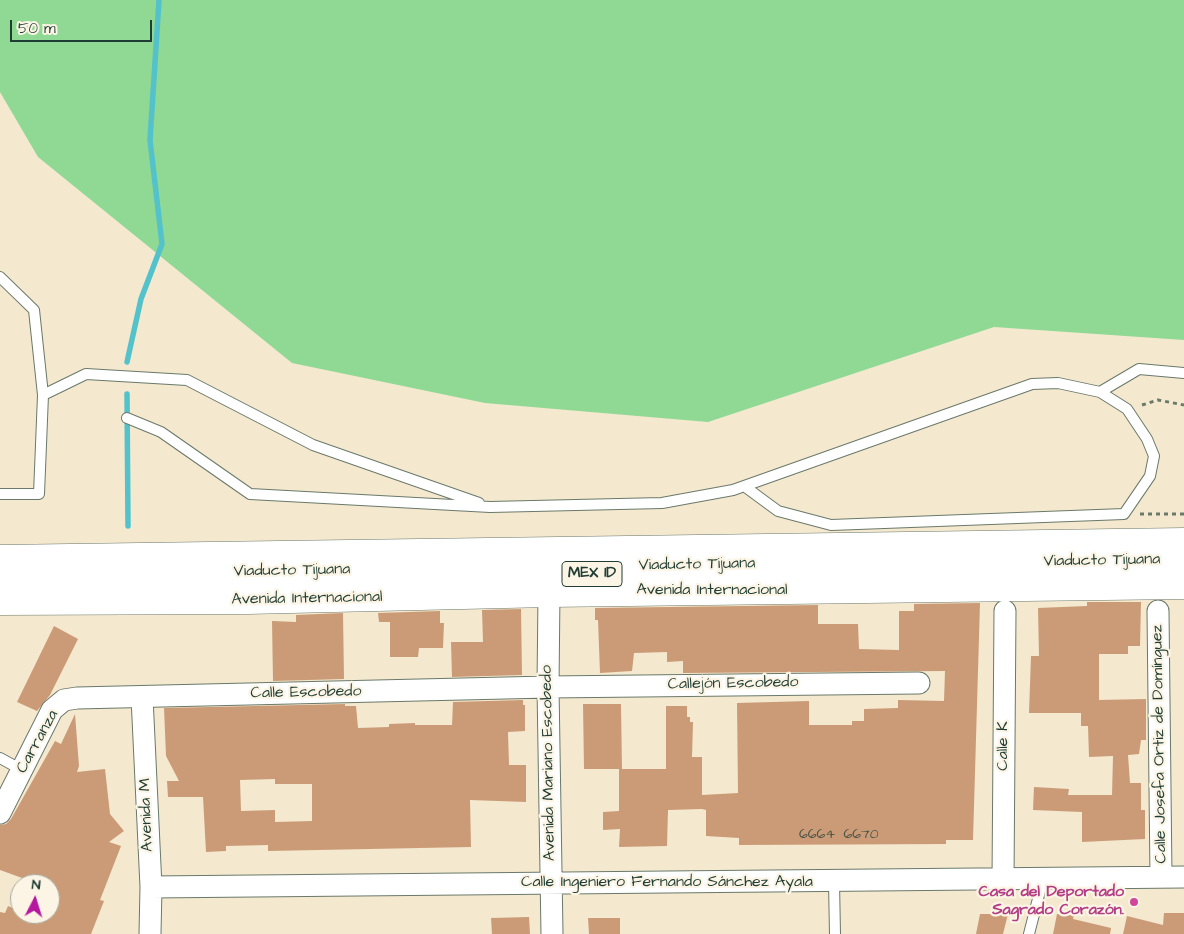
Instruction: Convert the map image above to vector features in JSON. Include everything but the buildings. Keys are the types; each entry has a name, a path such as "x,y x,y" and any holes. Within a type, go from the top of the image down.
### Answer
{"main road":[{"name":"MEX 1D","path":"0,559 1184,542"},
{"name":"Viaducto Tijuana","path":"0,566 1184,553"},
{"name":"Viaducto Tijuana","path":"0,574 1184,560"},
{"name":"Avenida Internacional","path":"0,583 1184,566"},
{"name":"Avenida Internacional","path":"0,601 248,600 549,593 1184,585"}],"street":[{"name":"Avenida Mariano Escobedo","path":"549,593 548,687 552,934"},
{"name":"Calle K","path":"1003,880 1005,611"},
{"name":"Calle Josefa Ortiz de Domínguez","path":"1158,611 1161,877"},
{"name":"Callejón Escobedo","path":"548,687 919,683"},
{"name":"Calle Escobedo","path":"64,700 548,687"},
{"name":"Avenida M","path":"142,697 150,887 150,934"},
{"name":"Carranza","path":"0,813 52,710 64,700"},
{"name":"Calle Ingeniero Fernando Sánchez Ayala","path":"150,887 834,882 1184,877"}],"lane":[{"path":"0,277 34,310 43,394 39,494 0,494"},
{"path":"1100,392 1139,369 1184,374"},
{"path":"43,394 86,374 187,380 313,446 490,507"},
{"path":"127,418 161,432 250,494 490,507 662,503 744,486 1032,384 1058,383 1100,392 1127,409 1147,439 1154,456 1150,476 1124,514 831,525 778,511 744,486"},
{"path":"0,758 22,770"},
{"path":"1029,934 1043,879"},
{"path":"834,882 835,934"}],"path":[{"path":"1127,409 1158,400 1184,405"},
{"path":"1124,514 1184,514"}],"green space":[{"path":"0,0 1184,0 1184,340 994,327 708,422 485,403 292,363 38,157 0,92"}],"waterway":[{"path":"127,362 141,299 162,244 150,140 159,0"},
{"path":"127,394 128,526"}],"place":[{"name":"Casa del Deportado Sagrado Corazón.","path":"1134,902"}]}
